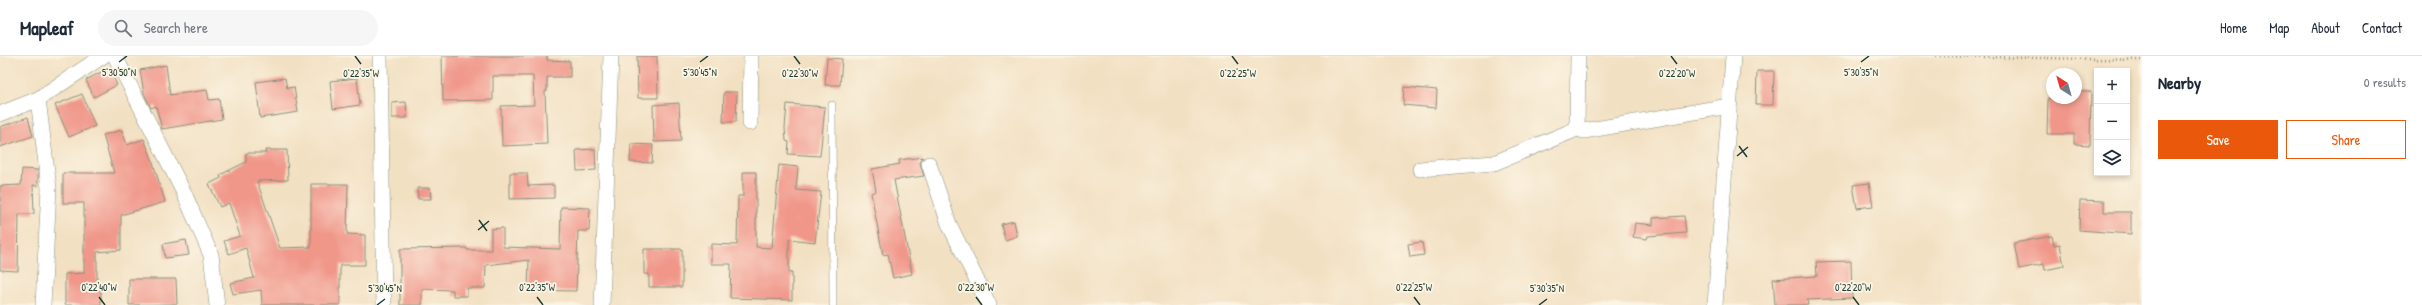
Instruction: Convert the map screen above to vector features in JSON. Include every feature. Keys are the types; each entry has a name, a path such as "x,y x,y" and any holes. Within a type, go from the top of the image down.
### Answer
{"street":[{"path":"0,114 38,99 103,56"},
{"path":"116,56 169,161 211,256 217,305"},
{"path":"380,56 384,305"},
{"path":"602,305 611,56"},
{"path":"750,123 751,56"},
{"path":"1577,129 1578,56"},
{"path":"1715,305 1733,56"},
{"path":"38,99 49,188 43,305"},
{"path":"1420,169 1494,163 1577,129 1584,131 1729,106"},
{"path":"929,164 949,224 990,305"}],"lane":[{"path":"832,105 833,305"}],"path":[{"path":"1936,56 2142,60"}],"building":[{"path":"442,56 547,56 547,60 570,61 570,77 547,77 547,91 545,91 547,144 502,146 501,106 534,105 533,76 493,76 493,100 443,101"},
{"path":"637,56 657,56 658,98 638,98"},
{"path":"827,58 842,59 840,85 825,85"},
{"path":"166,65 170,95 207,90 209,100 219,99 222,119 162,129 156,106 151,108 144,93 140,70"},
{"path":"105,70 110,70 117,85 94,97 86,80"},
{"path":"1757,71 1774,71 1773,105 1756,105"},
{"path":"285,78 287,88 294,87 298,112 260,118 256,82"},
{"path":"357,78 360,105 333,109 330,81"},
{"path":"1404,87 1437,90 1436,108 1403,105"},
{"path":"724,92 737,92 736,122 723,122"},
{"path":"2082,92 2091,92 2090,145 2074,144 2074,134 2047,134 2048,104 2082,104"},
{"path":"82,94 95,126 69,137 55,105"},
{"path":"406,102 407,118 392,118 392,103"},
{"path":"679,103 681,141 654,142 653,105"},
{"path":"787,104 825,107 820,156 788,154 789,142 786,141 785,128"},
{"path":"28,117 33,136 0,147 0,127"},
{"path":"122,130 127,145 144,139 152,159 165,202 121,215 121,250 97,252 97,283 101,283 101,305 65,305 65,274 84,273 84,203 63,203 63,173 114,173 103,135"},
{"path":"631,144 653,145 652,163 630,162"},
{"path":"595,149 596,170 577,171 576,150"},
{"path":"265,150 287,150 288,180 257,181 280,248 311,247 311,184 348,184 347,234 365,235 365,265 340,265 340,305 262,305 261,290 233,294 230,283 254,278 246,248 229,254 224,241 240,236 229,203 220,207 209,184 221,178 220,175 246,162 246,153 266,153"},
{"path":"923,157 920,163 924,176 894,180 912,274 893,278 888,254 883,255 871,193 876,191 872,169 900,164 899,160"},
{"path":"779,165 798,167 796,190 821,192 815,242 789,239 789,273 792,273 792,300 730,298 731,264 711,264 711,244 737,245 738,196 743,196 743,172 756,172 756,247 772,248"},
{"path":"22,169 38,170 38,186 33,185 34,214 19,214 18,271 0,270 0,186 21,185"},
{"path":"510,173 527,173 528,186 554,185 554,198 510,199"},
{"path":"1869,183 1873,206 1857,208 1853,185"},
{"path":"417,188 430,188 431,199 418,199"},
{"path":"2080,200 2104,201 2104,212 2131,212 2131,234 2079,230"},
{"path":"561,207 590,208 589,231 578,231 576,291 528,290 529,260 486,265 485,288 467,288 467,296 453,296 453,290 422,289 422,305 400,305 400,249 467,248 467,250 491,250 491,229 503,228 503,247 560,249"},
{"path":"1684,216 1686,233 1648,236 1647,239 1633,237 1635,223 1653,225 1653,218"},
{"path":"1014,221 1017,236 1005,240 1001,224"},
{"path":"2052,236 2054,245 2060,244 2064,266 2045,270 2044,264 2019,269 2014,243"},
{"path":"186,240 189,255 165,258 163,244"},
{"path":"1422,242 1424,255 1410,257 1408,244"},
{"path":"644,249 682,249 682,287 649,287 649,274 644,274"},
{"path":"1851,261 1852,298 1807,300 1808,305 1775,305 1773,279 1817,276 1816,262"},
{"path":"129,279 176,279 177,304 129,305"}]}
